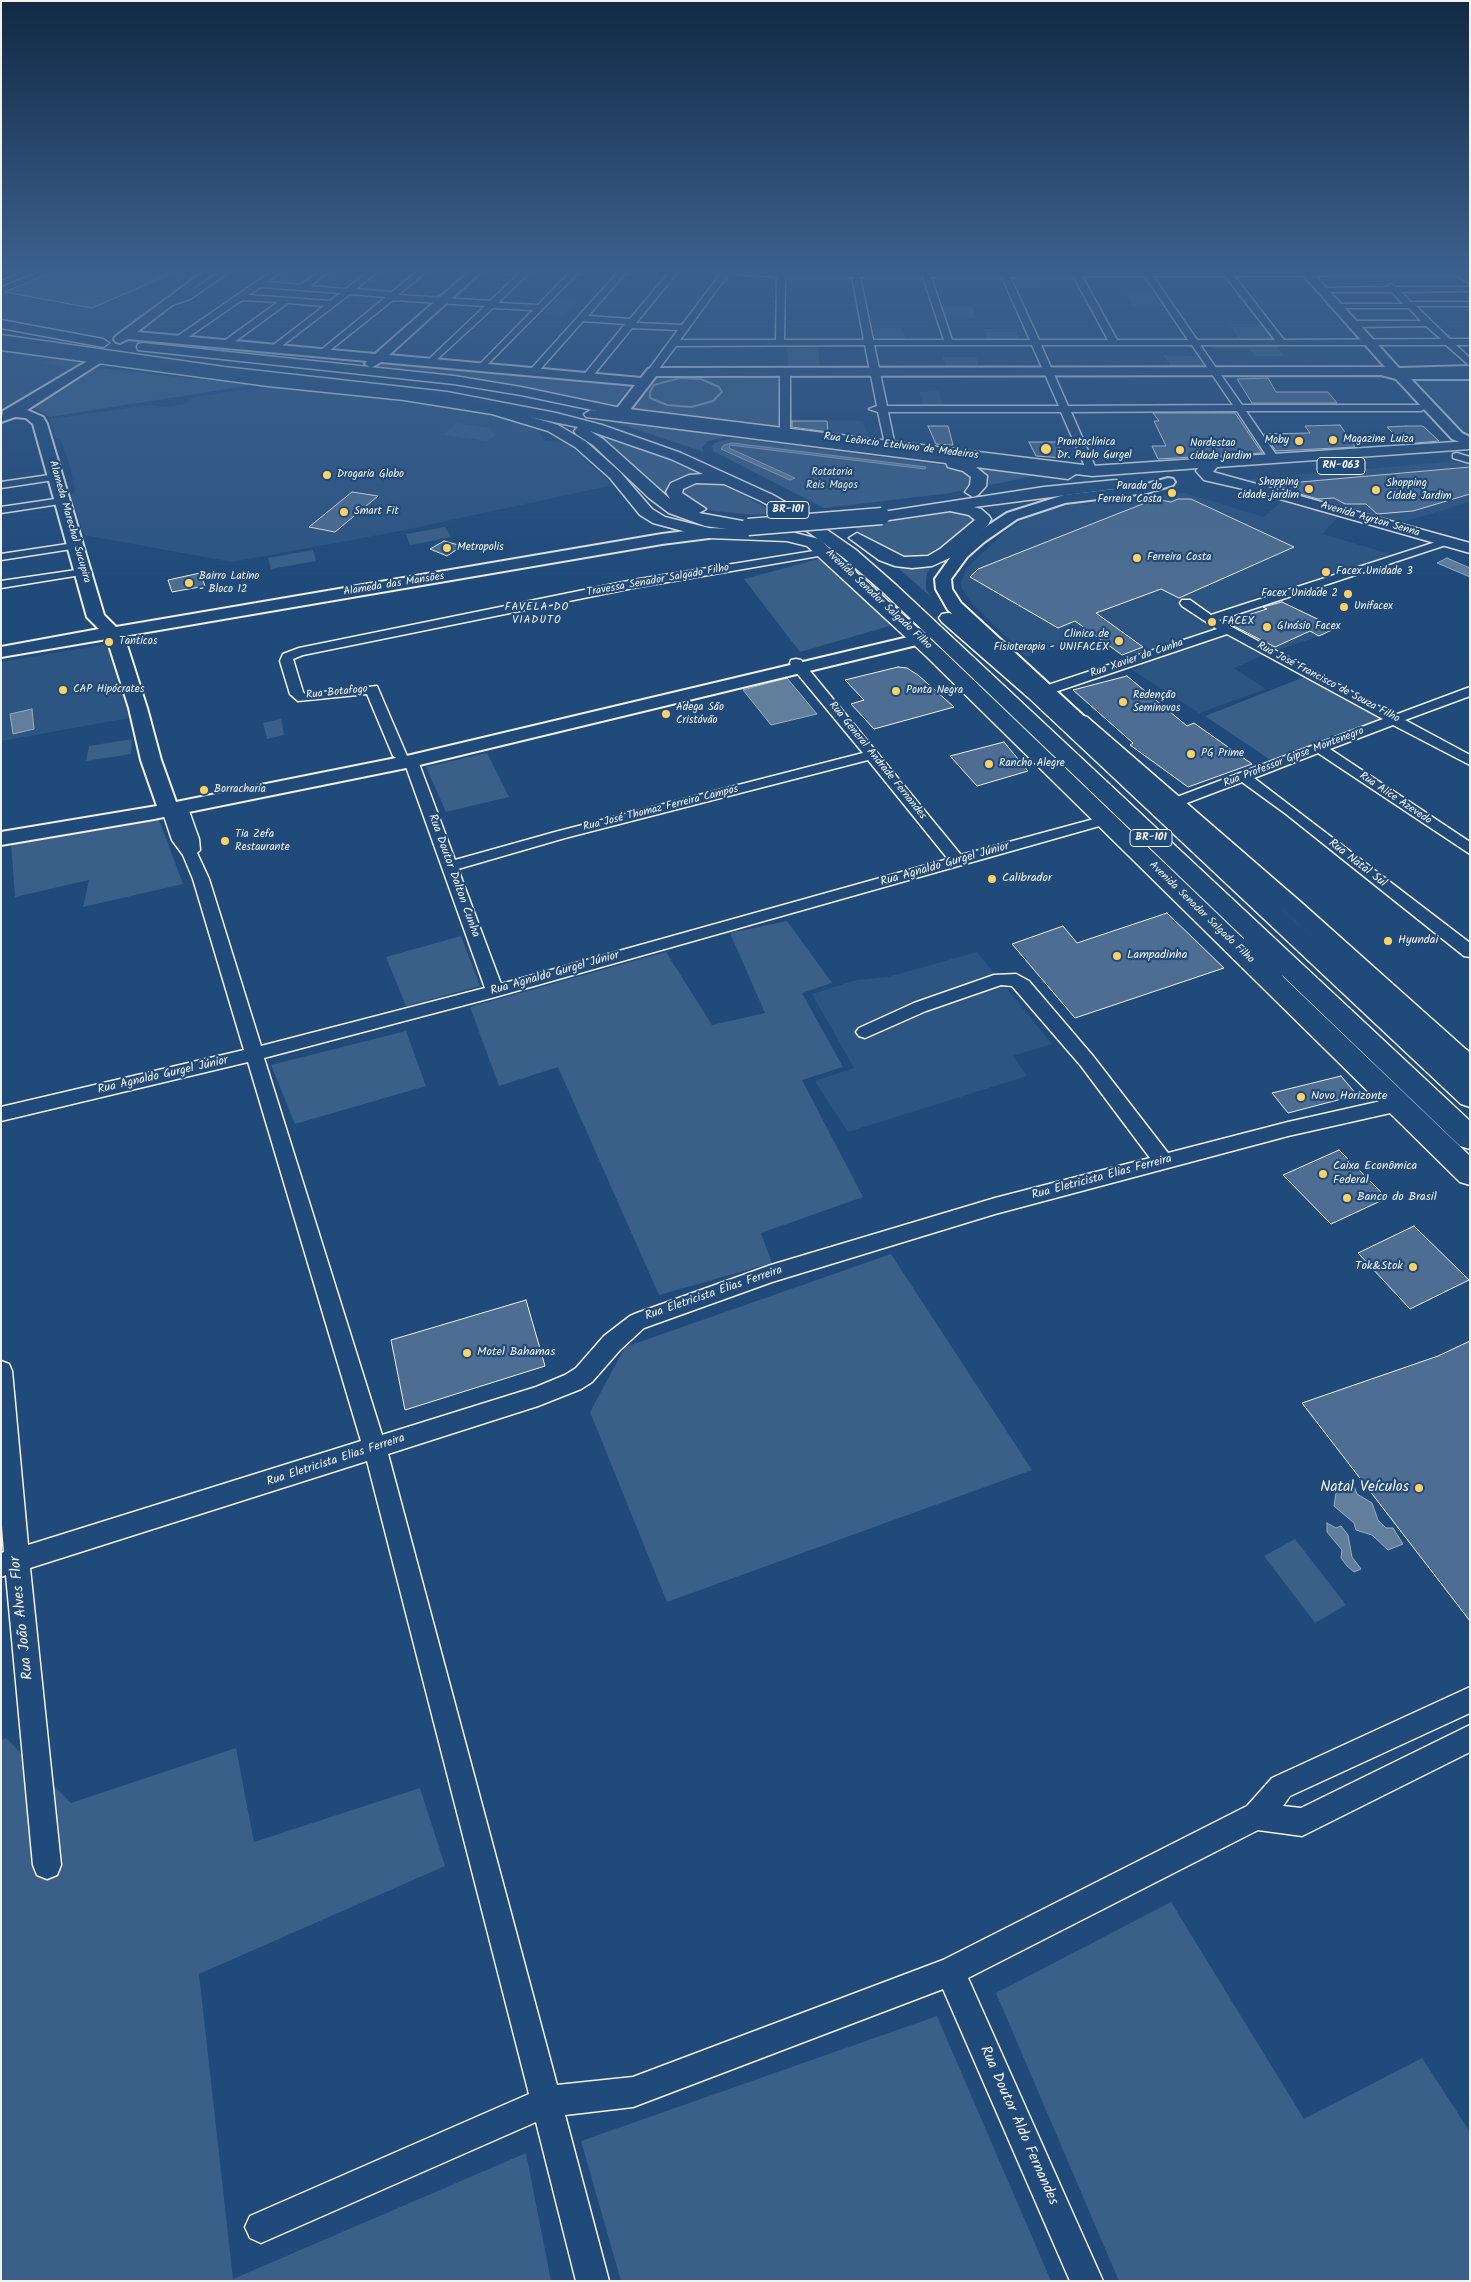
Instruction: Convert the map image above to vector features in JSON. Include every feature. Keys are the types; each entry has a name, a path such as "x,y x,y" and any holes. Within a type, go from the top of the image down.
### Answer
{"main road":[{"path":"219,375 404,396 494,410 558,431 600,459 644,484"},
{"name":"Avenida Senador Salgado Filho","path":"270,375 447,396 576,422 676,456 742,485 788,510 828,546 856,580 917,636 1470,1174"},
{"name":"BR-101","path":"351,375 500,395 580,413 715,454 780,489 857,538 909,584"},
{"path":"386,375 407,382"},
{"path":"414,375 471,383 621,412"},
{"path":"231,377 290,378"},
{"path":"519,409 570,427 589,436 668,505 688,516 719,524 950,506 1116,482 1170,477 1174,474 1170,469 1160,467"},
{"name":"Rua Leôncio Etelvino de Medeiros","path":"621,412 886,446 1071,464"},
{"path":"580,413 1090,466"},
{"path":"715,454 724,438 740,438 958,465 974,471 979,476 978,486 972,492"},
{"name":"RN-063","path":"1088,487 1168,482 1463,454 1470,444"},
{"name":"RN-063","path":"1090,466 1160,467 1348,455 1463,454"},
{"path":"1212,478 1205,475 1205,470 1348,455"},
{"path":"600,459 666,532"},
{"path":"880,512 1026,480 1071,464"},
{"path":"742,485 715,479 694,478 678,484 674,492 680,500 696,508 747,522"},
{"name":"Avenida Ayrton Senna","path":"1212,478 1255,487 1470,548"},
{"path":"947,573 940,565 1001,513 1025,502 1088,487"},
{"path":"857,538 885,556 901,562 932,561 946,553 982,522 982,519 975,512 950,506"},
{"name":"Avenida Senador Salgado Filho","path":"709,533 793,536 850,554 924,620 1027,717 1093,783 1470,1138"},
{"name":"BR-101","path":"938,610 1041,692 1470,1097"},
{"path":"1041,692 1080,721 1174,803 1466,1066"},
{"path":"1238,918 1275,984"}],"street":[{"path":"12,416 73,375"},
{"path":"583,375 648,377 717,375"},
{"path":"785,375 785,433"},
{"path":"871,375 886,446"},
{"path":"1044,375 1054,409 1064,422 1090,466"},
{"path":"1045,375 1064,409 1064,422"},
{"path":"1222,375 1237,408 1254,433 1279,458"},
{"path":"1223,375 1266,432 1279,458"},
{"path":"1396,375 1463,454"},
{"path":"1396,375 1456,436 1470,444"},
{"path":"621,412 648,377"},
{"path":"878,409 1422,408"},
{"name":"Alameda Marechal Sucupira","path":"12,416 41,426 83,572 103,629 138,708 151,760 163,774 173,806"},
{"path":"1254,433 1266,432"},
{"path":"1,485 56,477"},
{"path":"1041,692 954,606 944,589 943,579 961,554 993,528 1029,509 1064,499 1142,490 1168,482"},
{"path":"1,510 62,501"},
{"name":"Alameda das Mansões","path":"1,652 72,639 103,629 347,593 666,532 709,533"},
{"path":"1209,619 1448,541"},
{"path":"1,557 74,546"},
{"name":"Travessa Senador Salgado Filho","path":"286,658 299,652 828,546"},
{"path":"1,585 83,572"},
{"name":"Rua José Francisco de Souza Filho","path":"1186,604 1209,619 1470,761"},
{"name":"Rua Xavier da Cunha","path":"1041,692 1228,629"},
{"path":"1,840 406,758 917,636"},
{"name":"Rua Botafogo","path":"286,658 297,694 303,698 372,689 406,758"},
{"name":"Rua General Andrade Fernandes","path":"798,665 958,861"},
{"name":"Rua Professor Gipse Montenegro","path":"1174,803 1470,691"},
{"name":"Rua Alice Azevedo","path":"1320,748 1470,849"},
{"name":"Rua José Thomaz Ferreira Campos","path":"450,866 560,835 873,755"},
{"name":"Rua Doutor Dalton Cunha","path":"406,758 450,866 495,991"},
{"name":"Rua Natal Sul","path":"1244,777 1291,810 1470,952"},
{"path":"1,832 173,806"},
{"path":"173,806 179,840 190,854 201,879 375,1449 593,2281"},
{"name":"Rua Agnaldo Gurgel Júnior","path":"1,1114 254,1054 495,991 1105,820"},
{"path":"866,1032 920,1007 1000,979 1016,980 1024,985 1087,1061 1164,1162"},
{"name":"Rua Eletricista Elias Ferreira","path":"9,1563 538,1396 573,1382 592,1368 622,1334 645,1318 770,1274 916,1228 1288,1129 1399,1104"},
{"name":"Rua João Alves Flor","path":"1,1371 9,1563 47,1865"},
{"path":"261,2227 545,2102 633,2092 950,1972 1257,1816 1281,1787 1470,1700"},
{"path":"1257,1816 1302,1822 1470,1738"},
{"name":"Rua Doutor Aldo Fernandes","path":"950,1972 1087,2281"}],"shaded area":[{"path":"1,375 63,375 1,417"},
{"path":"1414,379 1470,379 1470,437 1466,437"},
{"path":"270,386 456,408 513,420 530,426 539,432 545,441 566,442 613,485 400,531 232,562 84,535 71,496 75,490 69,463 61,440 56,438 50,419 150,405 163,407 184,404 194,397"},
{"path":"939,391 942,405 924,406 919,392"},
{"path":"827,421 863,421 868,434 860,436 828,432"},
{"path":"732,443 926,467 925,469 730,445 729,448 795,478 790,480 721,449 724,445"},
{"name":"Shopping Cidade Jardim","path":"1457,461 1470,464 1470,502 1393,525 1240,480"},
{"path":"1184,493 1264,517 1283,500 1338,517 1322,534 1394,555 1249,599 1319,636 1264,655 1234,668 1266,689 1199,713 1132,670 1141,667 1095,635 1026,657 970,601 962,589 961,582 967,568 1007,530 1027,517 1058,507 1080,503 1087,505 1097,501"},
{"path":"1447,558 1470,568 1470,577 1437,563"},
{"name":"CAP Hipócrates","path":"108,644 135,717 1,741 1,662"},
{"path":"787,678 817,714 771,725 743,690"},
{"path":"32,709 34,729 13,734 10,714"},
{"path":"977,952 1052,1044 1013,1056 1027,1076 848,1132 815,1081 854,1068 812,994 856,980 888,977"},
{"path":"1352,1480 1357,1494 1372,1503 1378,1520 1386,1528 1393,1528 1403,1544 1388,1550 1372,1535 1356,1530 1354,1523 1334,1506 1337,1487"},
{"path":"1327,1523 1336,1528 1341,1526 1348,1535 1352,1557 1361,1569 1354,1572 1341,1558 1342,1550 1327,1532"}],"green space":[{"path":"56,375 63,375 1,417 1,412"},
{"path":"84,375 166,375 252,385 49,417 31,405"},
{"path":"435,375 535,375 631,384 616,406"},
{"path":"653,377 779,378 778,429 627,411"},
{"path":"605,419 732,436 708,441 702,448 704,452"},
{"path":"456,423 490,428 495,435 487,441 443,435"},
{"path":"566,423 620,439 713,475 688,476 676,479 667,486 667,492 685,507 705,515 770,522 715,520 677,507 581,429"},
{"name":"Rotatoria Reis Magos","path":"732,438 959,467 970,473 973,478 970,485 963,490 951,493 824,508 713,451 712,446 715,443"},
{"path":"964,464 1047,473 981,487"},
{"path":"711,481 724,485 776,513 753,515 715,511 704,508 680,493 683,483"},
{"path":"960,510 976,518 976,523 936,557 921,561 893,557 848,523 929,511"},
{"path":"445,527 451,537 410,545 406,534"},
{"path":"313,550 316,561 271,569 268,558"},
{"path":"826,557 893,625 800,652 744,579"},
{"path":"890,561 933,563 927,573 926,581 926,589 932,598"},
{"path":"1307,676 1384,718 1272,761 1205,716"},
{"path":"281,719 284,735 267,739 263,723"},
{"path":"132,739 131,754 86,761 89,746"},
{"path":"487,753 509,797 446,812 426,767"},
{"path":"159,820 183,884 83,907 89,880 15,897 11,844"},
{"path":"787,921 832,983 802,993 843,1067 802,1080 863,1197 761,1233 772,1263 659,1295 558,1067 499,1086 470,1007 666,952 712,1025 765,1013 730,933"},
{"path":"461,936 480,986 406,1006 386,957"},
{"path":"406,1031 426,1086 295,1124 271,1065"},
{"path":"891,1254 1032,1470 667,1602 590,1412 625,1347"},
{"path":"1295,1539 1346,1605 1315,1623 1264,1556"},
{"path":"6,1738 71,1803 236,1748 254,1842 420,1788 445,1866 199,1974 233,2279 526,2153 551,2281 1,2281 1,1740"},
{"path":"1171,1902 1304,2119 1422,2058 1470,2132 1470,2281 1119,2281 996,1993"},
{"path":"937,2016 1051,2281 621,2281 581,2141"}],"building":[{"path":"1268,378 1276,392 1328,392 1337,403 1252,403 1237,379"},
{"path":"1153,413 1235,413 1262,453 1158,459 1152,446 1166,446 1154,421 1159,421"},
{"path":"792,421 827,421 828,432 792,427"},
{"path":"1340,425 1355,447 1276,451 1264,434 1310,433 1305,426"},
{"path":"928,426 948,426 953,445 936,444"},
{"path":"1423,426 1439,441 1404,444 1387,427"},
{"name":"Prontoclínica Dr. Paulo Gurgel","path":"1029,442 1057,442 1063,458 1036,456"},
{"name":"Shopping Cidade Jardim","path":"1470,467 1470,494 1413,511 1377,514 1366,504 1345,504 1334,498 1318,499 1267,485"},
{"name":"Smart Fit","path":"352,492 378,496 335,532 309,527"},
{"name":"Ferreira Costa","path":"1155,499 1171,502 1178,499 1191,499 1294,547 1179,598 1161,589 1096,613 1143,647 1122,655 1075,621 1058,628 970,577 978,569"},
{"name":"Metropolis","path":"444,541 462,546 447,556 430,549"},
{"name":"Bairro Latino - Bloco 12","path":"200,573 205,586 172,592 168,580"},
{"name":"GInásio Facex","path":"1282,602 1336,628 1319,636 1310,631 1275,647 1226,622 1267,609 1263,607"},
{"name":"Ponta Negra","path":"898,667 907,668 918,675 954,707 874,729 851,704 864,700 845,680"},
{"path":"1127,676 1187,726 1194,723 1252,764 1188,787 1130,745 1133,743 1073,690"},
{"name":"Rancho Alegre","path":"1004,742 1028,771 977,786 950,756"},
{"name":"Lampadinha","path":"1167,913 1224,968 1075,1018 1012,944 1063,926 1077,943"},
{"name":"Novo Horizonte","path":"1341,1076 1357,1095 1288,1113 1272,1093"},
{"path":"1339,1150 1387,1198 1331,1224 1283,1175"},
{"name":"Tok&Stok","path":"1414,1226 1469,1280 1410,1309 1358,1253"},
{"name":"Motel Bahamas","path":"526,1300 545,1366 405,1410 391,1340"},
{"name":"Natal Veículos","path":"1470,1341 1470,1621 1302,1403 1438,1356"}],"waterway":[{"path":"679,378 701,379 719,387 722,392 713,401 691,407 667,405 650,398 650,392 654,385 679,378"}],"place":[{"name":"Magazine Luiza","path":"1333,440"},
{"name":"Moby","path":"1299,441"},
{"name":"Prontoclínica Dr. Paulo Gurgel","path":"1046,449"},
{"name":"Nordestao cidade jardim","path":"1180,450"},
{"name":"Drogaria Globo","path":"327,475"},
{"name":"Shopping cidade jardim","path":"1309,489"},
{"name":"Shopping Cidade Jardim","path":"1376,490"},
{"name":"Parada do Ferreira Costa","path":"1172,493"},
{"name":"Smart Fit","path":"344,512"},
{"name":"Metropolis","path":"447,548"},
{"name":"Ferreira Costa","path":"1137,558"},
{"name":"Facex Unidade 3","path":"1326,572"},
{"name":"Bairro Latino - Bloco 12","path":"189,583"},
{"name":"Facex Unidade 2","path":"1348,594"},
{"name":"Unifacex","path":"1344,607"},
{"name":"FACEX","path":"1212,622"},
{"name":"GInásio Facex","path":"1267,627"},
{"name":"Clinica de Fisioterapia - UNIFACEX","path":"1119,641"},
{"name":"Tanticos","path":"109,642"},
{"name":"CAP Hipócrates","path":"63,690"},
{"name":"Ponta Negra","path":"896,691"},
{"name":"Redenção Seminovos","path":"1123,702"},
{"name":"Adega São Cristóvão","path":"666,714"},
{"name":"PG Prime","path":"1191,754"},
{"name":"Rancho Alegre","path":"989,764"},
{"name":"Borracharia","path":"204,790"},
{"name":"Tia Zefa Restaurante","path":"225,841"},
{"name":"Calibrador","path":"992,879"},
{"name":"Hyundai","path":"1388,941"},
{"name":"Lampadinha","path":"1117,956"},
{"name":"Novo Horizonte","path":"1301,1097"},
{"name":"Caixa Econômica Federal","path":"1323,1174"},
{"name":"Banco do Brasil","path":"1347,1198"},
{"name":"Tok&Stok","path":"1413,1267"},
{"name":"Motel Bahamas","path":"467,1353"},
{"name":"Natal Veículos","path":"1419,1488"}],"district":[{"name":"FAVELA DO VIADUTO","path":"537,614"}]}
